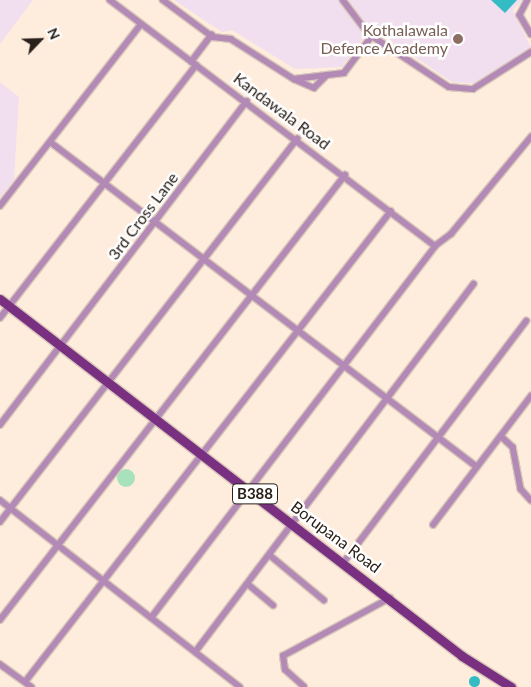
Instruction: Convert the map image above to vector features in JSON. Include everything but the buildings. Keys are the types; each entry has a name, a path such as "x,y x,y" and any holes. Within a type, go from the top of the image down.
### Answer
{"main road":[{"name":"Borupana Road","path":"0,299 392,598 462,656 511,687"}],"street":[{"name":"Kandawala Road","path":"110,0 345,175 435,246"},
{"path":"163,0 211,35 231,39 294,79 314,88 327,75"},
{"path":"343,0 371,37 396,48 449,88 473,89 531,52"},
{"path":"528,0 520,15 531,34"},
{"path":"0,206 53,144 141,24"},
{"path":"0,318 104,183 193,63 211,35"},
{"path":"294,79 344,73 371,37"},
{"name":"3rd Cross Lane","path":"0,425 247,101"},
{"path":"150,618 250,490 435,246 451,234 531,137"},
{"path":"0,522 297,139"},
{"path":"53,144 154,224 476,466"},
{"path":"0,620 157,418 249,295 345,175"},
{"path":"25,682 391,211"},
{"path":"196,651 389,402 474,284"},
{"path":"344,562 436,435 526,321"},
{"path":"434,526 476,466 531,396"},
{"path":"501,436 513,447 521,489 531,500"},
{"path":"0,500 240,687"},
{"path":"271,556 324,600"},
{"path":"248,584 273,605"},
{"path":"304,687 285,670 283,656 392,598"},
{"path":"0,664 32,687"}],"shaded area":[{"path":"0,0 33,0 0,44"},
{"name":"Kothalawala Defence Academy","path":"174,0 522,0 513,10 531,48 476,84 452,82 371,28 342,67 295,69 232,30 222,32"},
{"path":"0,82 19,97 14,180 0,198"}],"green space":[{"path":"122,469 130,469 135,474 133,485 122,487 117,482 117,474"}],"water":[{"path":"491,0 517,0 505,13"},
{"path":"474,675 480,681 474,687 468,681"}],"place":[{"name":"Kothalawala Defence Academy","path":"458,39"}]}
